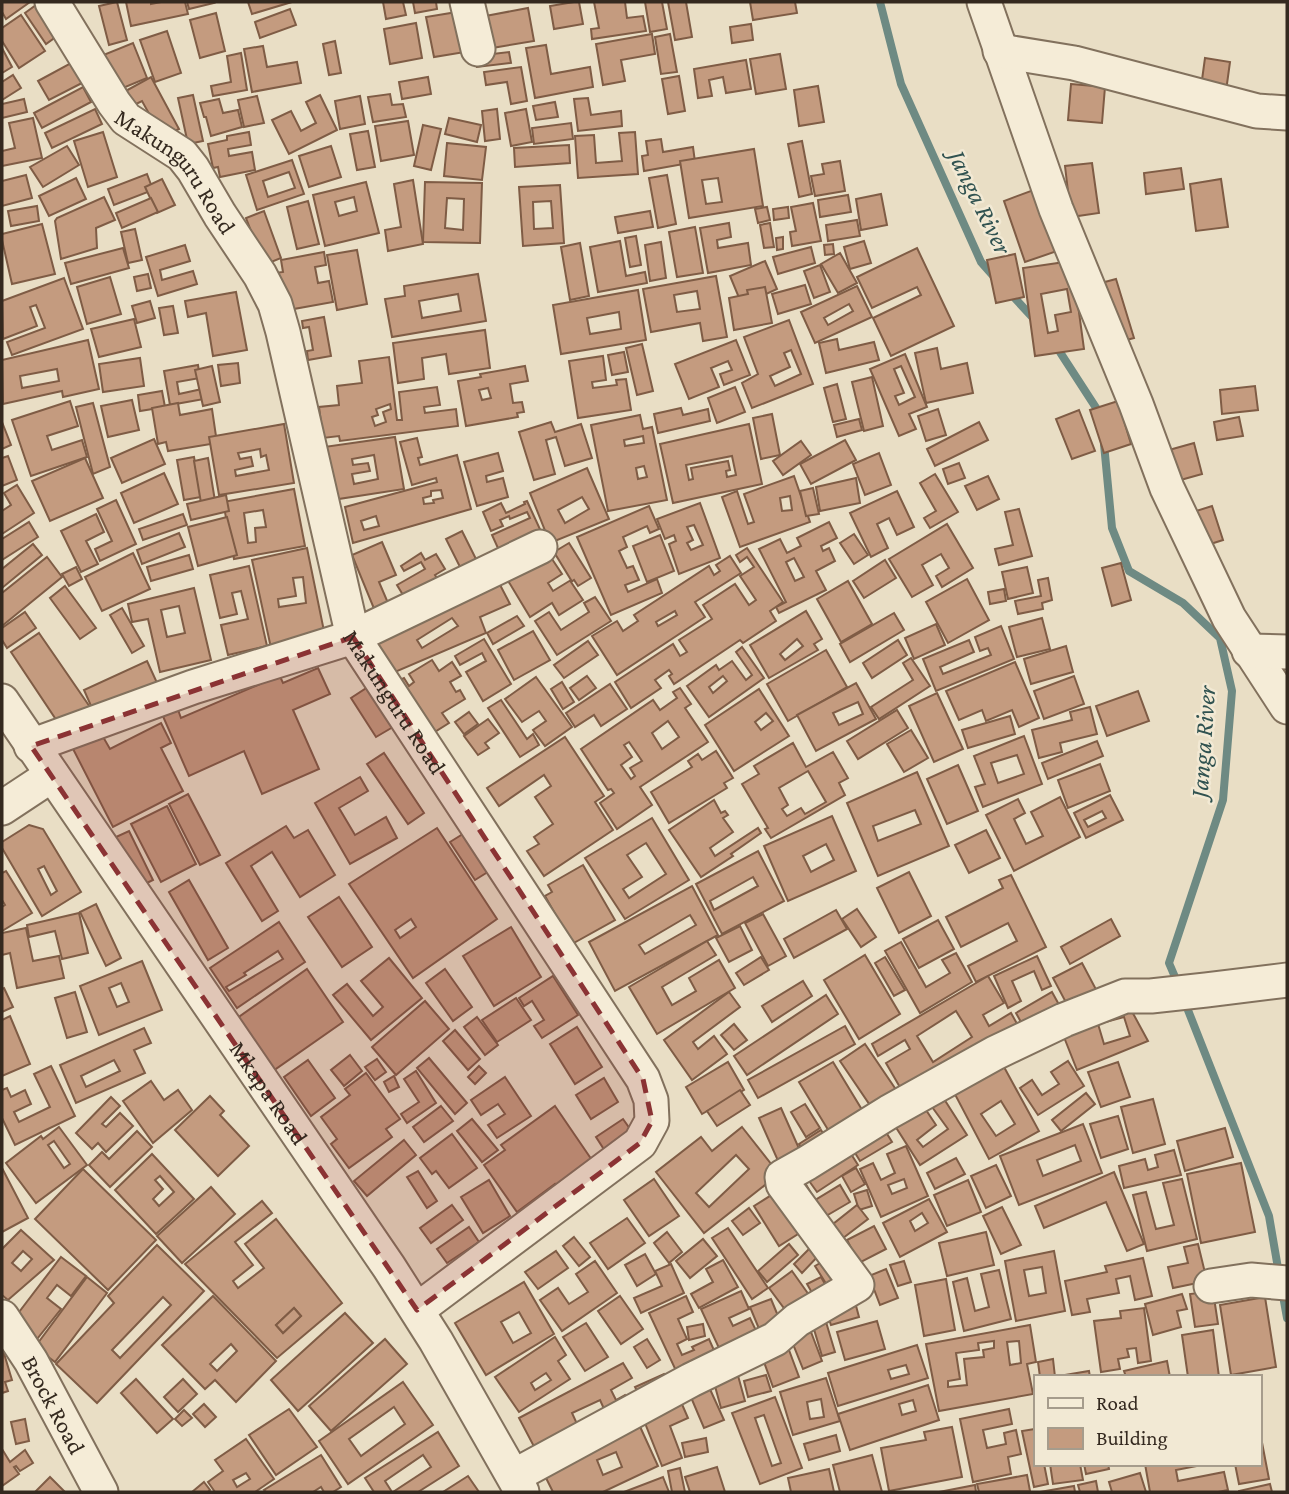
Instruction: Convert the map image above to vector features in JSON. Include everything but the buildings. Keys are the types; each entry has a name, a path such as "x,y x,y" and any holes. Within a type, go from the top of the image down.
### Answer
{"street":[{"name":"Makunguru Road","path":"52,2 126,119 182,155 260,275 275,304 283,332 353,637 643,1079 651,1100 652,1121 640,1143 417,1310"},
{"path":"467,2 478,49"},
{"path":"984,2 1056,209 1136,404 1167,488 1229,618 1287,707"},
{"path":"1000,51 1074,63 1257,111 1287,113"},
{"path":"31,746 193,687 353,637 540,547"},
{"path":"1249,651 1287,652"},
{"name":"Mkapa Road","path":"2,701 417,1310 518,1484"},
{"path":"2,808 52,775"},
{"path":"518,1484 691,1380 775,1339 797,1320 857,1285 783,1184 782,1177 890,1112 1007,1047 1064,1020 1125,996 1151,996 1287,980"},
{"path":"1211,1286 1251,1280 1287,1283"},
{"name":"Brock Road","path":"2,1317 31,1361 101,1492"}],"highlighted area":[{"path":"353,637 643,1079 652,1121 640,1143 417,1310 31,746"}],"waterway":[{"name":"Janga River","path":"880,2 901,84 981,262 996,279"},
{"name":"Janga River","path":"1010,293 1034,319"},
{"name":"Janga River","path":"1056,346 1102,417"},
{"name":"Janga River","path":"1104,444 1112,528 1129,571 1183,603 1220,638 1232,691 1223,800 1169,963 1178,984"},
{"name":"Janga River","path":"1184,1000 1269,1216 1279,1274"},
{"name":"Janga River","path":"1282,1290 1287,1318"}]}
